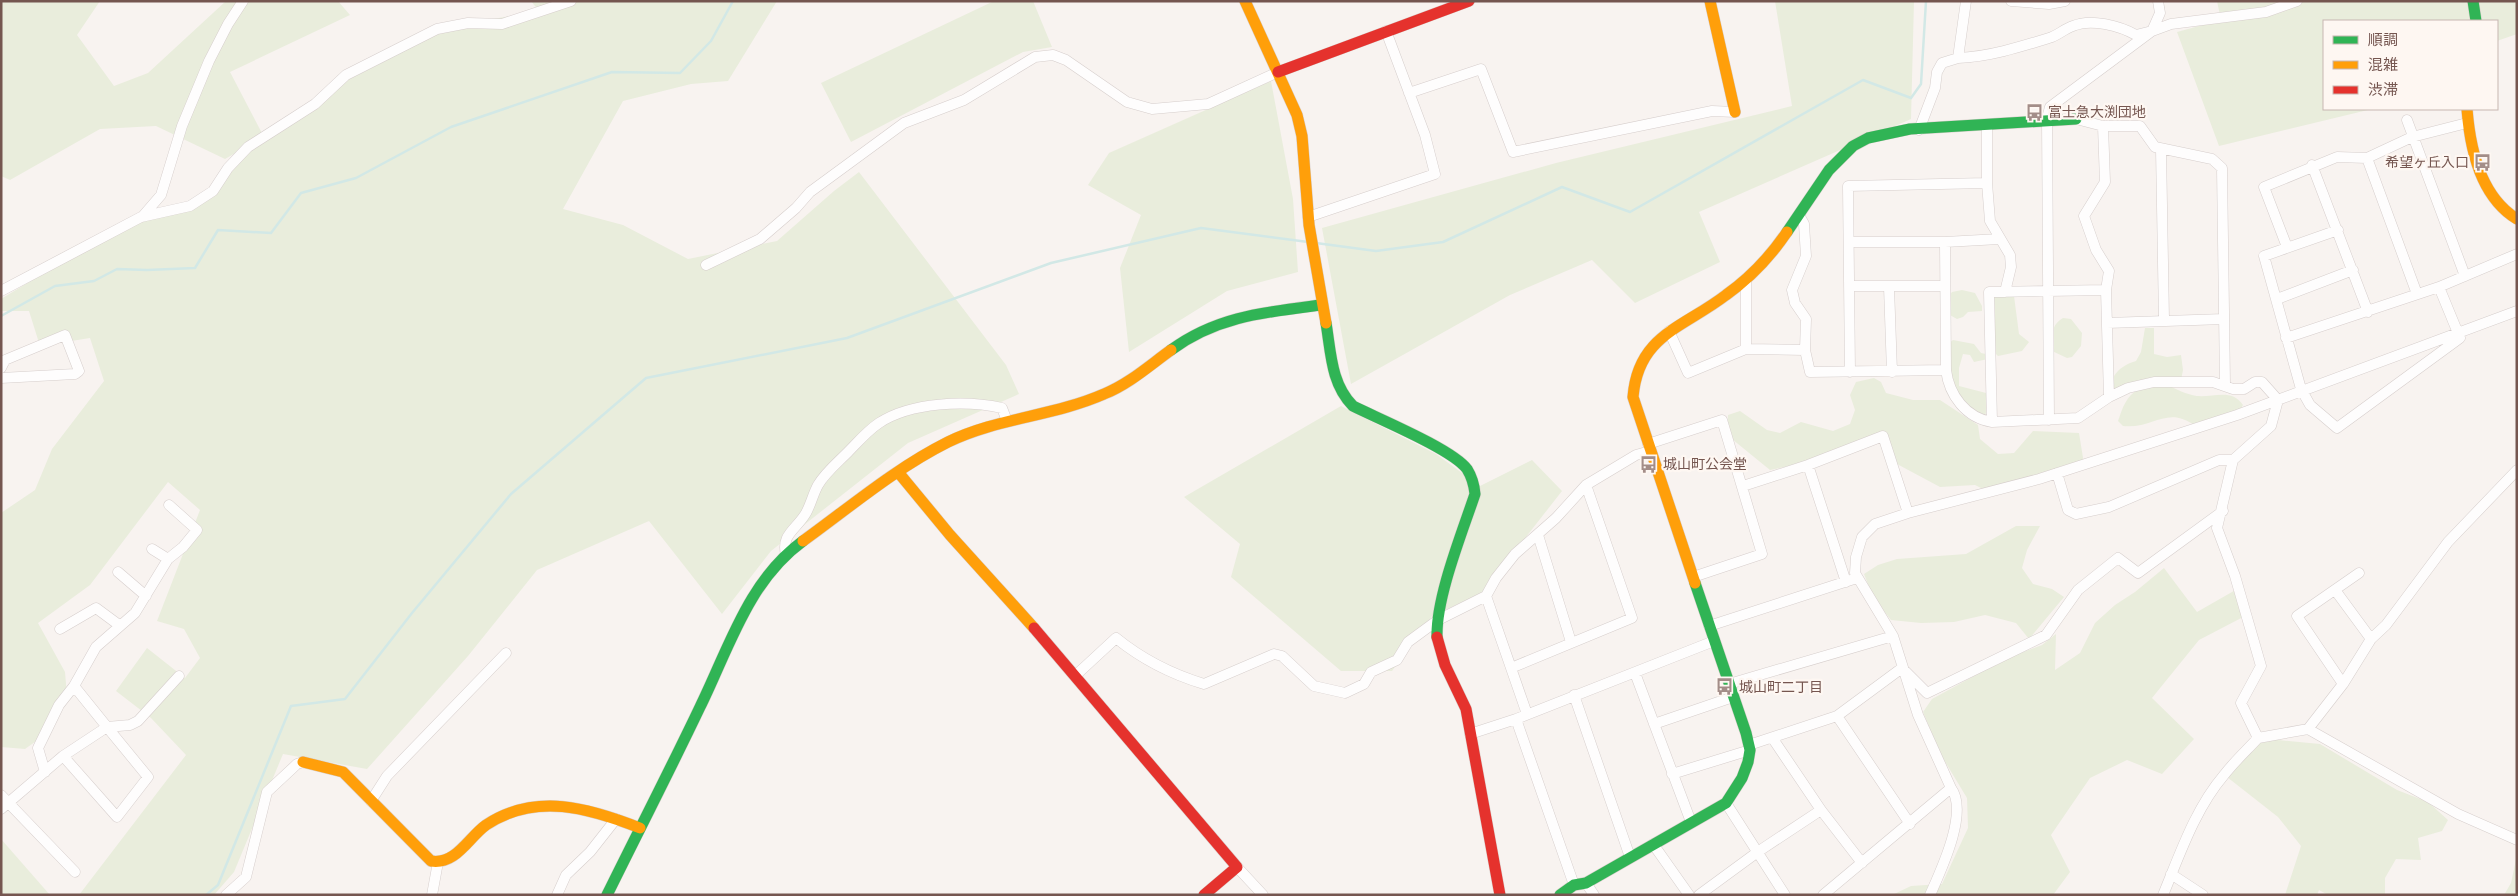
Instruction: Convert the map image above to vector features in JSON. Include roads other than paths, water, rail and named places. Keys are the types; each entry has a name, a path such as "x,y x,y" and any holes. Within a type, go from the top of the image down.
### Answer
{"street":[{"path":"141,217 161,195 182,126 209,61 228,24 243,1"},
{"path":"1,291 141,217 190,206 213,190 228,168 248,147 316,104 346,75 437,29 468,23 502,24 571,1"},
{"path":"1245,1 1297,115 1302,136 1308,221 1321,305 1336,382 1343,396 1353,406 1452,455 1466,468 1474,482 1473,504 1451,567 1438,620 1439,647 1445,665 1464,701 1500,895"},
{"path":"706,264 760,239 796,208 810,192 904,123 964,100 1035,57 1053,55 1066,60 1126,102 1152,109 1208,104 1311,58 1469,1"},
{"path":"1409,93 1481,69 1513,152 1712,111 1735,112 1710,1"},
{"path":"1958,58 1966,1"},
{"path":"2011,1 2049,4 2065,1"},
{"path":"2049,420 2047,118 2050,107 2152,31 2160,13 2158,1"},
{"path":"1919,130 1935,88 1937,72 1942,63 1958,58 1973,58 2052,38 2074,25 2091,23 2124,28 2136,35 2171,24 2266,12 2297,1"},
{"path":"2473,1 2476,20"},
{"path":"1308,221 1435,174 1425,135 1386,31"},
{"path":"2467,110 2467,123 2486,188 2496,203 2510,217 2517,219"},
{"path":"1560,895 1574,885 1586,882 1726,803 1742,778 1750,748 1633,397 1635,380 1639,365 1647,353 1669,330 1707,308 1746,279 1778,246 1835,161 1854,145 1870,137 1888,133 1987,126 2047,118 2076,119 2103,126 2140,126 2155,147 2212,159 2222,168 2226,384"},
{"path":"2407,120 2465,276"},
{"path":"2287,247 2264,187 2312,165 2337,157 2367,158 2412,137 2467,123"},
{"path":"1987,126 1987,183 1990,220 1999,239 2010,255 2011,267 2005,292"},
{"path":"2103,126 2105,182 2084,216 2096,250 2109,271 2106,290 2109,397"},
{"path":"2161,149 2164,320"},
{"path":"2367,158 2417,294"},
{"path":"2312,165 2368,312"},
{"path":"1850,372 1848,186 1987,183"},
{"path":"1799,215 1804,224 1806,256 1792,290 1795,303 1806,319 1805,350 1810,372 1946,370"},
{"path":"2338,230 2264,256 2301,389 2310,405 2337,428 2460,338 2439,287"},
{"path":"1850,242 1945,242 1999,239"},
{"path":"1945,242 1944,286 1947,382 1962,407 1981,420 1992,422 2078,418 2109,397 2128,388 2154,382 2189,381 2226,384 2233,389 2244,389 2255,382 2262,382 2278,400"},
{"path":"2286,338 2439,287 2517,254"},
{"path":"2277,299 2353,270"},
{"path":"1746,279 1746,349"},
{"path":"1850,286 1944,286"},
{"path":"1889,287 1892,372"},
{"path":"1992,422 1989,292 2106,290"},
{"path":"607,895 701,706 746,605 755,590 786,555 898,472 949,442 1006,421 1081,403 1105,394 1136,376 1186,339 1225,321 1253,314 1321,305"},
{"path":"1930,895 1947,858 1958,805 1956,794 1951,788 1918,715 1892,636 1855,573 1856,557 1862,537 1875,524 1908,513 2057,473 2278,400 2301,389 2517,311"},
{"path":"2106,323 2224,319"},
{"path":"1669,330 1688,373 1746,349 1805,350"},
{"path":"1,368 5,360 65,335 78,371 75,374 1,378"},
{"path":"2258,738 2241,703 2261,666 2235,576 2217,528 2223,511 2233,460 2271,426 2278,400"},
{"path":"786,555 784,545 786,538 802,520 818,485 826,474 882,421 896,415 935,405 962,402 1002,408 1006,421"},
{"path":"1076,674 1116,638 1134,653 1171,674 1204,684 1274,654 1282,656 1314,686 1344,693 1364,684 1371,672 1396,660 1408,642 1438,620 1486,596 1496,578 1515,554 1538,535 1586,485 1649,447 1722,420 1762,554 1693,577"},
{"path":"1743,486 1808,465 1883,436 1908,513"},
{"path":"2057,473 2068,510 2076,514 2109,507 2218,460 2233,460"},
{"path":"1808,465 1846,582"},
{"path":"2308,730 2342,684 2371,639 2386,624 2448,542 2517,470"},
{"path":"898,472 950,535 1076,674 1263,895"},
{"path":"1511,668 1632,618 1586,485"},
{"path":"45,772 38,748 58,705 74,686 96,647 135,614 168,559 183,547 197,530 169,505"},
{"path":"1902,668 1927,693 1960,679 2046,635 2078,590 2118,558 2138,573 2223,511"},
{"path":"1538,535 1571,642"},
{"path":"152,549 168,559"},
{"path":"118,572 146,596"},
{"path":"2342,684 2297,616 2359,574"},
{"path":"1709,626 1857,578"},
{"path":"2335,590 2371,639"},
{"path":"1486,596 1527,714"},
{"path":"60,629 96,608 119,626"},
{"path":"1728,684 1892,636"},
{"path":"1470,734 1516,719 1714,641"},
{"path":"371,801 387,776 506,653"},
{"path":"1672,774 1837,716 1902,668"},
{"path":"1635,673 1691,822"},
{"path":"75,872 4,802 45,772 63,756 107,727 130,725 138,721 178,676"},
{"path":"63,756 116,818 148,777 74,686"},
{"path":"1574,695 1630,856"},
{"path":"1654,724 1733,697"},
{"path":"1837,716 1910,824"},
{"path":"1516,719 1574,885"},
{"path":"2162,895 2178,855 2202,808 2223,776 2258,738 2308,730 2458,814 2517,840"},
{"path":"1773,739 1821,810 1862,863"},
{"path":"226,895 246,877 268,792 297,764 303,762 343,772 431,861 438,862 449,859 476,833 495,820 535,806 574,806 640,828"},
{"path":"1824,895 1951,788"},
{"path":"1726,803 1759,851 1785,895"},
{"path":"1699,895 1759,851 1821,810"},
{"path":"557,895 566,875 590,852 616,819"},
{"path":"1653,844 1689,895"},
{"path":"432,895 438,862"},
{"path":"1204,895 1237,866"},
{"path":"2171,874 2203,895"},
{"path":"1586,882 1594,895"}],"waterway":[{"path":"1,316 55,286 94,281 117,269 195,268 218,230 271,233 301,193 356,178 451,127 612,72 680,73 711,41 733,1"},
{"path":"1316,243 1376,251 1443,242 1562,187 1630,212 1863,80 1911,98 1921,84 1926,1"},
{"path":"206,895 218,885 291,706 345,699 412,613 511,494 646,378 847,338 1051,263 1201,228 1308,242"}],"place":[{"name":"富士急大渕団地","path":"2034,112"},
{"name":"希望ヶ丘入口","path":"2483,162"},
{"name":"城山町公会堂","path":"1649,464"},
{"name":"城山町二丁目","path":"1725,687"}]}
